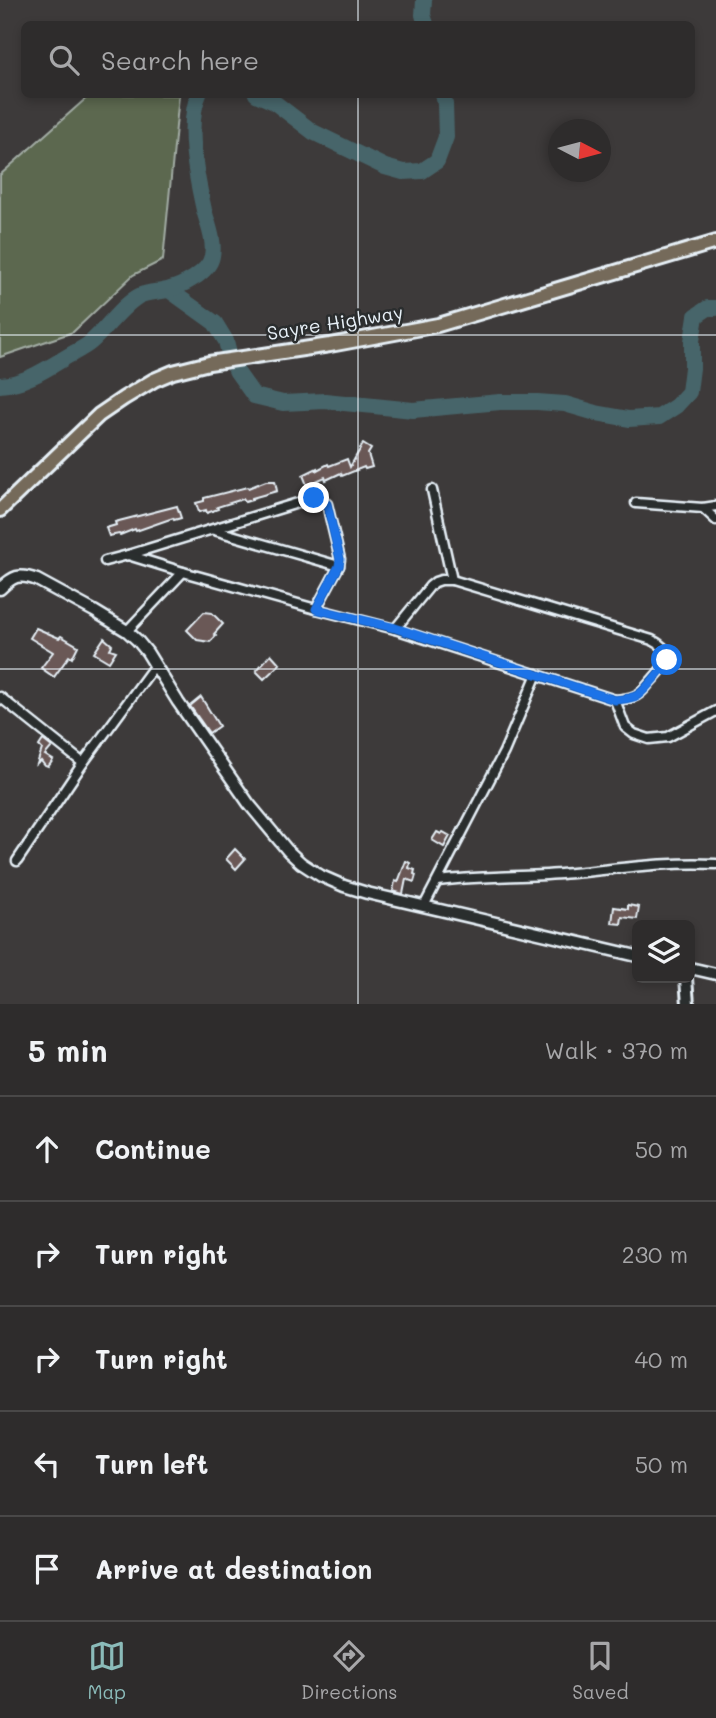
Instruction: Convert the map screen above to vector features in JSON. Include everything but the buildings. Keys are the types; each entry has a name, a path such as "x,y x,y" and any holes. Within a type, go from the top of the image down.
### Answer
{"highway":[{"name":"Sayre Highway","path":"0,510 99,415 153,380 173,372 209,363 438,325 716,242"}],"main road":[{"path":"686,983 688,1004"}],"street":[{"path":"432,490 452,580"},
{"path":"105,561 314,498 321,499 327,504 331,514 340,559 339,566 316,609"},
{"path":"636,503 703,508 716,506"},
{"path":"703,508 716,520"},
{"path":"212,529 339,566"},
{"path":"128,555 316,609 395,628 615,700 638,695 667,660 666,651 652,640 452,580 435,582 395,628"},
{"path":"127,631 183,572"},
{"path":"0,589 14,577 27,576 127,631 142,646 178,702 268,829 300,863 321,876 344,886 632,955"},
{"path":"17,861 83,763 155,665"},
{"path":"424,906 504,752 537,674"},
{"path":"0,696 83,763"},
{"path":"615,700 625,727 649,739 668,737 716,711"},
{"path":"438,881 560,874 664,864 716,864"},
{"path":"695,969 716,974"}],"green space":[{"path":"87,98 179,98 163,260 133,275 73,332 0,357 0,175"}],"waterway":[{"path":"424,0 425,21"},
{"path":"0,385 27,379 44,370 91,342 135,299 187,282 206,268 213,250 194,152 193,120 198,98"},
{"path":"265,98 313,132 385,167 403,172 422,171 437,161 446,137 444,98"},
{"path":"169,290 215,323 226,341 237,372 254,396 283,403 325,401 413,410 500,402 537,402 565,404 629,419 659,417 676,406 689,392 696,316 708,308 716,308"}],"route":[{"path":"314,498 327,504 340,559 337,573 316,609 395,628 615,700 638,695 667,660"}]}
